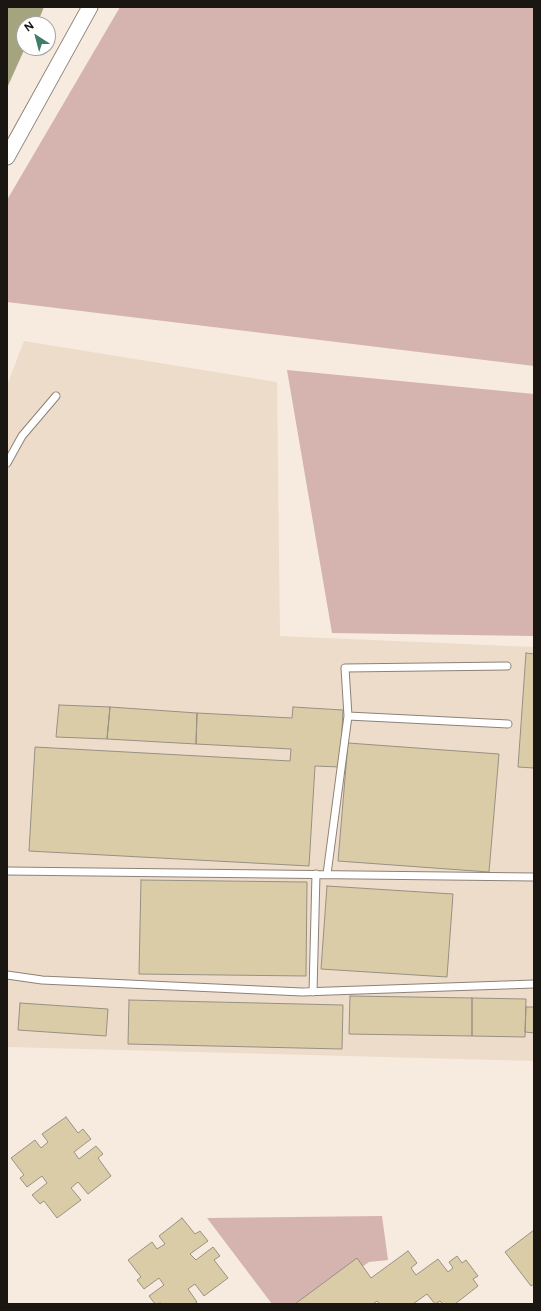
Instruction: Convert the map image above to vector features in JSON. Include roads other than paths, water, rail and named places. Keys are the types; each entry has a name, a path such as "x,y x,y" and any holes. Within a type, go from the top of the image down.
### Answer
{"street":[{"path":"7,157 90,7"}],"lane":[{"path":"7,463 22,436 56,396"},
{"path":"327,874 348,716 345,668 507,666"},
{"path":"348,716 508,724"},
{"path":"7,871 534,877"},
{"path":"313,992 316,874"},
{"path":"7,975 42,980 302,992 534,984"}]}
